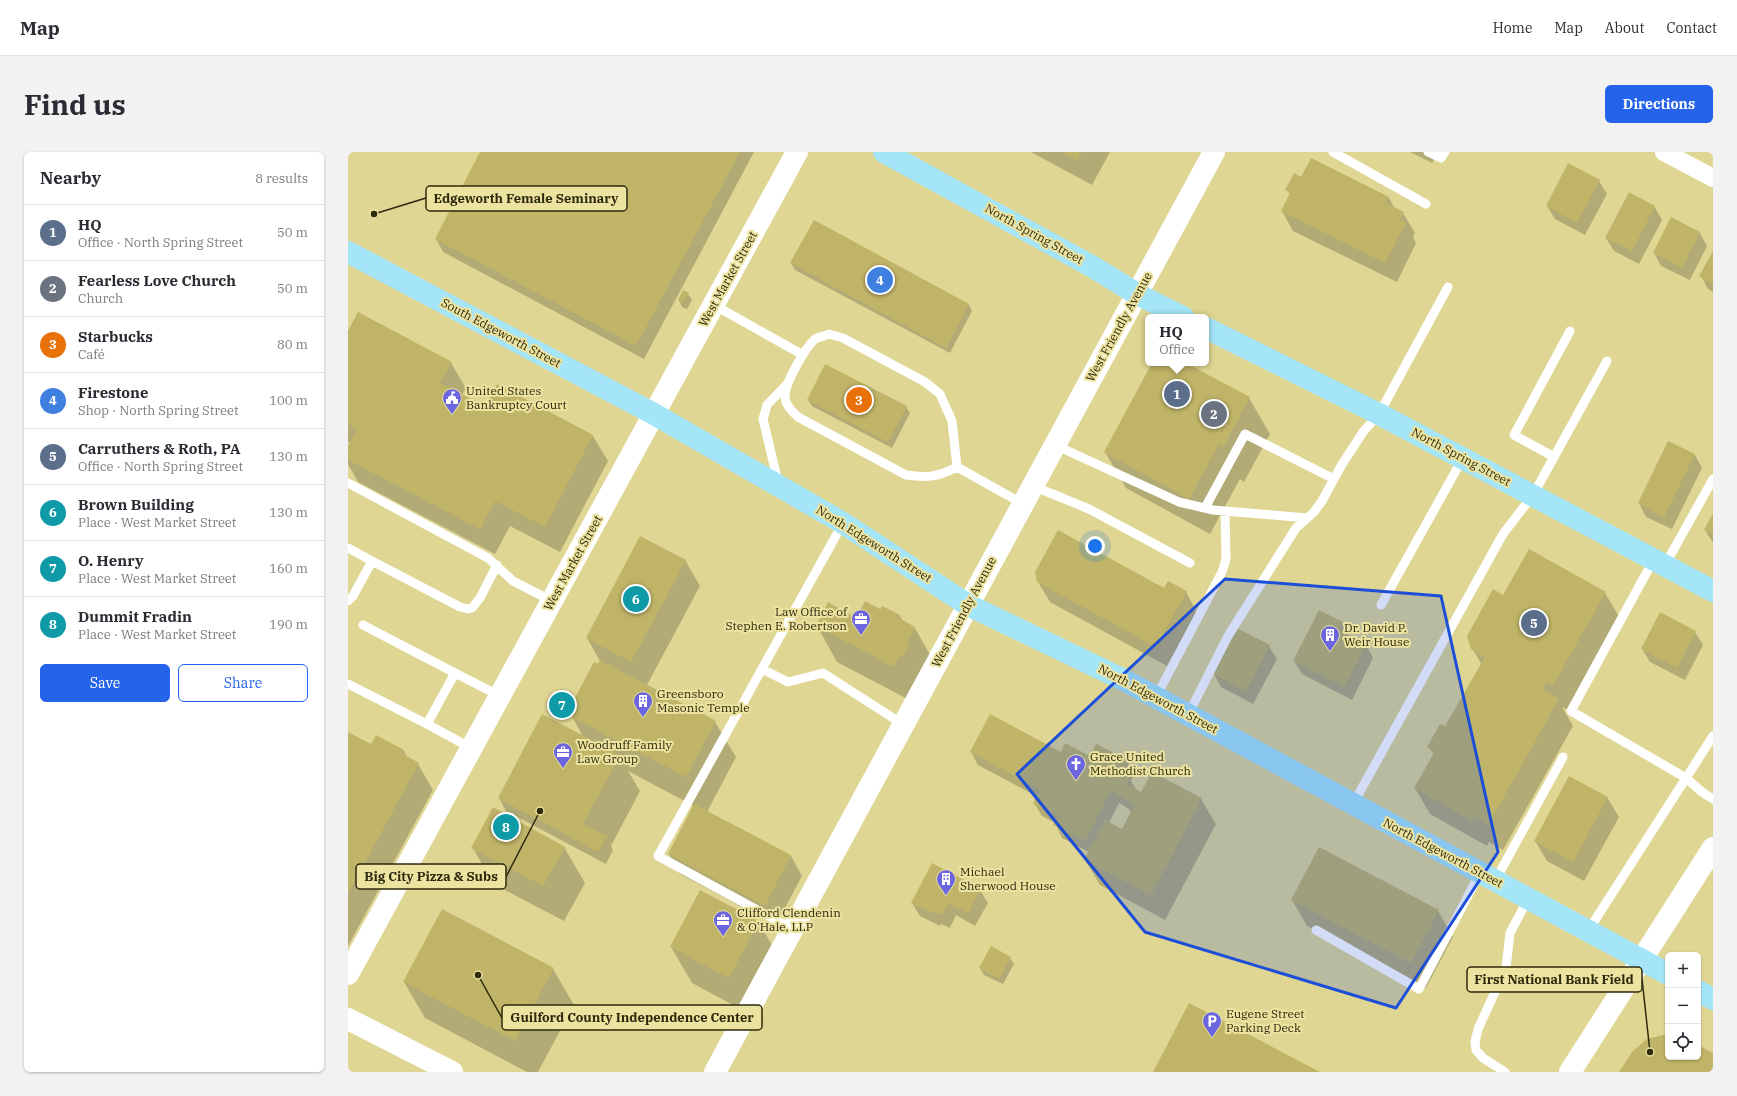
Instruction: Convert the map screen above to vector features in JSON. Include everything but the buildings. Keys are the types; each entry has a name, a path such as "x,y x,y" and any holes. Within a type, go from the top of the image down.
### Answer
{"main road":[{"name":"West Market Street","path":"348,974 797,152"},
{"name":"North Spring Street","path":"884,152 1093,267 1137,294 1177,314"},
{"name":"West Friendly Avenue","path":"715,1072 1214,152"},
{"name":"South Edgeworth Street","path":"349,254 654,414"},
{"name":"North Spring Street","path":"1209,329 1379,414 1713,591"},
{"name":"North Edgeworth Street","path":"654,414 843,523 968,605 1156,697 1665,972"},
{"path":"1570,1072 1713,848"},
{"path":"1701,993 1713,999"},
{"path":"348,1019 452,1072"}],"street":[{"path":"1664,152 1713,178"}],"lane":[{"path":"1333,152 1426,204"},
{"path":"1428,152 1442,158 1445,152"},
{"path":"1188,715 1228,636 1296,528 1322,501 1363,432 1379,414 1448,287"},
{"path":"714,305 803,355"},
{"path":"1554,457 1514,436 1570,331"},
{"path":"779,486 763,419 767,405 788,383 803,355 816,339 829,334 843,338 925,382 940,394 952,421 957,467"},
{"path":"1353,804 1503,534 1533,496 1607,361"},
{"path":"788,383 785,397 788,407 798,417 906,475 925,478 943,474 957,467 1028,495 1089,509 1190,563"},
{"path":"1205,508 1245,434 1334,479"},
{"path":"1055,445 1179,502 1225,511 1307,518"},
{"path":"1381,605 1463,458"},
{"path":"1713,479 1660,562 1571,711 1686,778 1702,792 1713,798"},
{"path":"348,483 488,558 513,581 552,601"},
{"path":"1156,697 1222,572 1226,559 1225,511"},
{"path":"792,929 658,856 843,523"},
{"path":"348,548 460,607 468,609 472,608 480,598 497,565"},
{"path":"348,601 353,596 372,561"},
{"path":"362,625 500,696"},
{"path":"762,669 788,682 823,673 904,725"},
{"path":"427,724 455,673"},
{"path":"348,684 472,748"},
{"path":"1588,931 1713,736"},
{"path":"1316,930 1419,989 1487,877 1563,757"},
{"path":"1505,1072 1483,1058 1476,1050 1475,1042 1478,1029 1506,968 1510,933 1528,899"}],"highlighted area":[{"path":"1225,579 1441,596 1498,852 1396,1008 1145,932 1017,774"}],"place":[{"name":"Edgeworth Female Seminary","path":"374,214"},
{"name":"Firestone","path":"880,280"},
{"name":"HQ","path":"1177,394"},
{"name":"Starbucks","path":"859,400"},
{"name":"Fearless Love Church","path":"1214,414"},
{"name":"United States Bankruptcy Court","path":"452,415"},
{"name":"Brown Building","path":"636,599"},
{"name":"Carruthers & Roth, PA","path":"1534,623"},
{"name":"Law Office of Stephen E. Robertson","path":"861,636"},
{"name":"Dr. David P. Weir House","path":"1330,652"},
{"name":"O. Henry","path":"562,705"},
{"name":"Greensboro Masonic Temple","path":"643,718"},
{"name":"Woodruff Family Law Group","path":"563,769"},
{"name":"Grace United Methodist Church","path":"1076,781"},
{"name":"Big City Pizza & Subs","path":"540,811"},
{"name":"Dummit Fradin","path":"506,827"},
{"name":"Michael Sherwood House","path":"946,896"},
{"name":"Clifford Clendenin & O'Hale, LLP","path":"723,937"},
{"name":"Guilford County Independence Center","path":"478,975"},
{"name":"Eugene Street Parking Deck","path":"1212,1038"},
{"name":"First National Bank Field","path":"1650,1052"}]}
